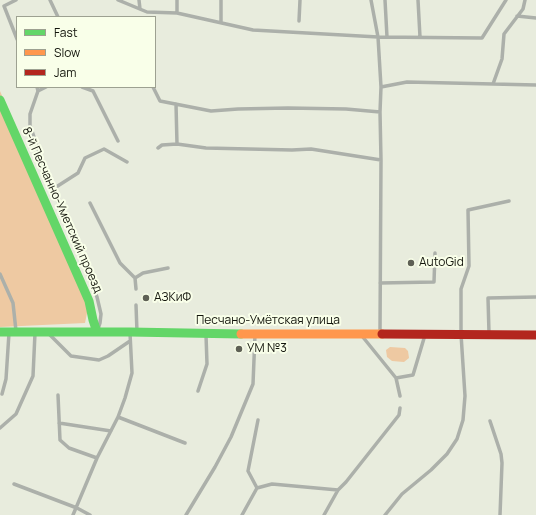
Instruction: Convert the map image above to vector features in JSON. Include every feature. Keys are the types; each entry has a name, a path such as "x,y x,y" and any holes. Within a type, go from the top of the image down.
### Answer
{"main road":[{"name":"8-й Песчанно-Уметский проезд","path":"0,100 89,301 97,332"},
{"name":"Песчано-Умётская улица","path":"8,332 97,332 132,335 536,335"}],"lane":[{"path":"16,0 4,6 16,36"},
{"path":"50,0 58,16"},
{"path":"118,0 147,12 177,13 253,30 378,37 482,38 506,0"},
{"path":"139,0 140,9"},
{"path":"177,0 177,13"},
{"path":"221,0 221,23"},
{"path":"299,21 300,0"},
{"path":"371,0 378,37 381,87 380,334"},
{"path":"385,0 388,37"},
{"path":"418,0 420,37"},
{"path":"493,84 502,59 504,34 523,9 525,0"},
{"path":"517,16 536,18"},
{"path":"381,87 407,82 536,84"},
{"path":"85,88 93,91 118,141"},
{"path":"154,88 160,101 211,111 288,108 346,109 380,112"},
{"path":"37,89 30,114 30,125 53,190 97,297 101,314 97,332"},
{"path":"176,104 177,144"},
{"path":"158,148 162,145 177,144 206,148 310,149 381,160"},
{"path":"53,190 78,173 85,158 104,149 127,162"},
{"path":"385,515 402,494 431,470 447,454 457,439 463,420 465,396 461,334 461,288 469,266 468,210 509,201"},
{"path":"90,203 120,264 136,278 136,289"},
{"path":"380,283 434,282 435,253"},
{"path":"136,278 143,273 168,268"},
{"path":"0,274 13,303 8,332 6,379 2,394"},
{"path":"488,334 488,298 536,297"},
{"path":"73,515 97,458 118,417 125,398 132,373 132,335 136,305"},
{"path":"0,428 16,414 33,376 36,332"},
{"path":"47,332 71,356 99,360 108,356 132,335"},
{"path":"198,391 207,364 206,334"},
{"path":"186,515 231,437 253,384 255,334"},
{"path":"360,334 396,378 400,396"},
{"path":"396,378 413,375 426,334"},
{"path":"58,395 60,440 69,448 97,458"},
{"path":"324,515 338,490 399,415 400,408"},
{"path":"118,417 185,443"},
{"path":"257,488 248,471 258,420"},
{"path":"490,421 501,454 502,463 500,515"},
{"path":"59,423 111,431"},
{"path":"14,484 77,508 90,515"},
{"path":"242,515 257,488 272,484 338,490"}],"shaded area":[{"path":"0,91 90,298 85,323 0,327"},
{"path":"390,347 405,348 408,351 409,358 404,362 392,361 387,357 386,350"}],"traffic: fast":[{"path":"0,100 89,301 97,332"},
{"path":"0,332 241,334"}],"traffic: slow":[{"path":"241,334 382,334"}],"traffic: jam":[{"path":"382,334 536,335"}],"place":[{"name":"AutoGid","path":"411,263"},
{"name":"АЗКиФ","path":"146,298"},
{"name":"УМ №3","path":"239,349"}]}
